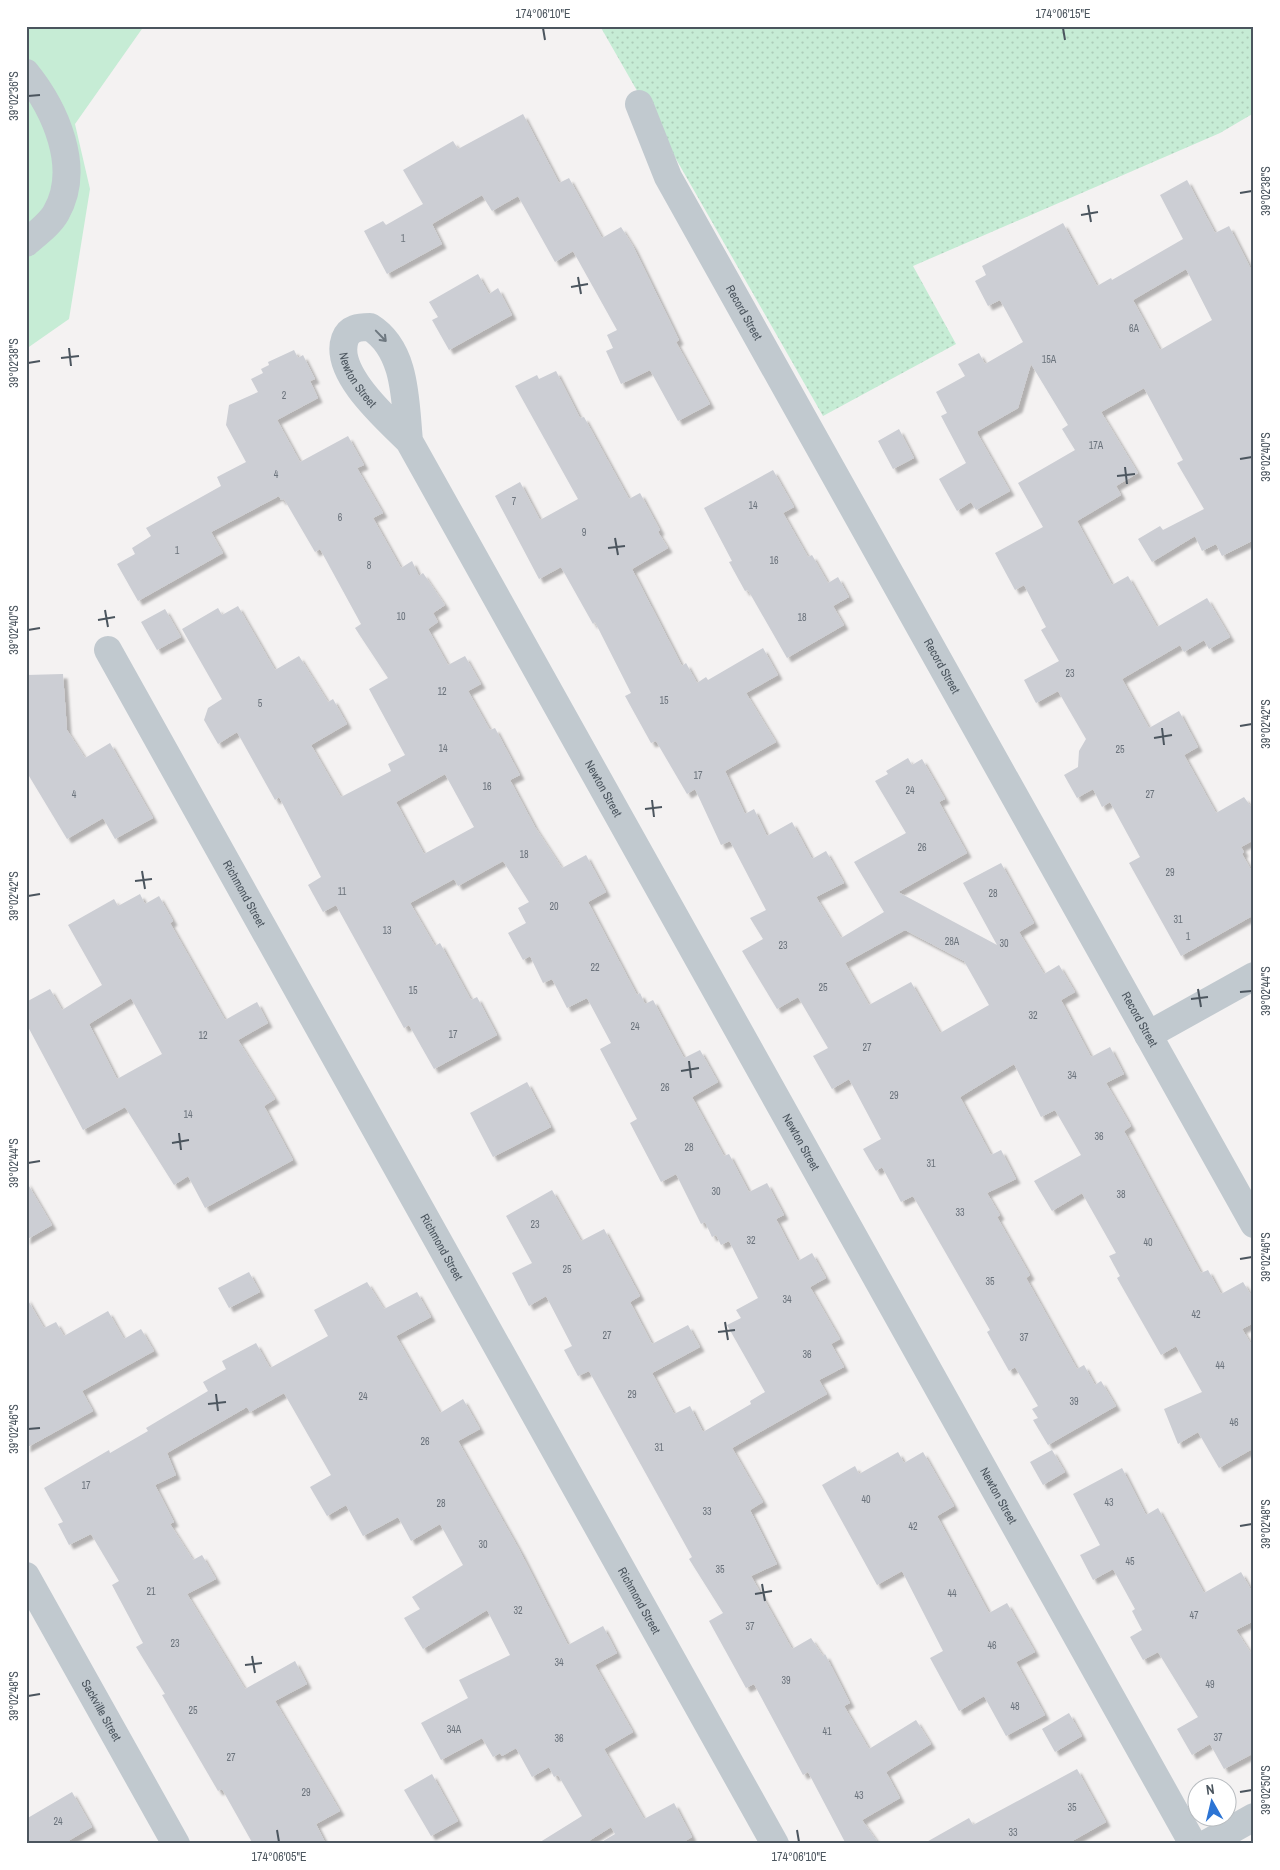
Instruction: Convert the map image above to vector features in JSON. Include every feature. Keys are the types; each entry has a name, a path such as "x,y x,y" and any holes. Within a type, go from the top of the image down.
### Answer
{"street":[{"path":"26,73 39,89 57,123 66,162 64,194 56,214 26,243"},
{"name":"Record Street","path":"638,104 668,178 1254,1224"},
{"name":"Newton Street","path":"409,441 1193,1844"},
{"name":"Richmond Street","path":"108,650 775,1844"},
{"path":"1148,1035 1254,976"},
{"name":"Sackville Street","path":"26,1576 176,1844"},
{"path":"1206,1844 1254,1817"}],"green space":[{"path":"26,26 144,26 75,124 90,189 69,319 26,349"},
{"path":"600,26 1254,26 1254,113 1220,133 913,266 956,344 823,416"}],"building":[{"path":"523,114 559,183 569,178 602,238 621,227 633,246 679,340 676,342 710,404 678,421 650,370 621,384 606,351 613,348 607,335 617,330 573,251 555,262 518,196 492,211 482,195 432,224 442,244 387,274 364,231 383,221 386,225 423,204 403,170 453,141 458,149"},
{"path":"1187,180 1215,233 1229,226 1254,275 1254,540 1222,556 1216,544 1202,551 1195,536 1152,562 1138,539 1160,526 1163,530 1204,509 1177,463 1183,460 1144,388 1101,412 1138,473 1116,486 1121,495 1077,521 1112,585 1128,576 1157,627 1207,598 1230,637 1209,649 1204,640 1184,652 1180,645 1122,679 1149,728 1179,711 1198,747 1184,755 1216,813 1244,797 1254,811 1254,840 1241,847 1244,852 1242,854 1254,875 1254,915 1181,956 1129,863 1140,857 1110,802 1102,807 1093,789 1077,798 1064,775 1078,767 1079,751 1086,739 1058,691 1036,703 1024,680 1059,661 1041,630 1046,627 1024,585 1015,590 995,553 1043,527 1018,483 1075,450 1062,429 1068,425 1031,364 1018,408 977,433 1010,491 976,510 971,502 957,511 939,479 966,463 941,416 947,413 936,392 965,376 958,364 979,353 985,364 1023,342 1000,300 988,306 975,281 986,275 982,266 1063,223 1097,286 1111,278 1112,280 1183,239 1160,195","holes":["1186,269 1212,320 1160,350 1133,300"]},
{"path":"478,274 489,294 498,288 512,315 449,350 432,320 438,317 429,302"},
{"path":"294,350 298,358 303,355 315,379 310,381 318,398 277,420 300,462 348,436 364,465 357,468 383,513 373,518 401,568 412,561 419,576 423,573 445,605 433,613 438,622 428,629 448,665 465,656 481,684 468,691 490,730 495,728 520,775 510,780 535,827 562,868 586,855 606,892 588,902 637,995 640,993 645,1004 653,1000 684,1058 700,1050 718,1082 692,1097 724,1156 729,1154 749,1192 767,1183 784,1215 776,1219 798,1261 812,1253 826,1278 810,1287 840,1339 831,1344 844,1367 819,1380 827,1394 732,1448 763,1502 750,1510 777,1564 751,1576 792,1649 811,1638 823,1656 825,1654 850,1703 844,1706 869,1749 916,1720 931,1744 886,1772 900,1798 862,1820 879,1844 846,1844 808,1772 803,1775 754,1684 746,1688 709,1621 723,1613 689,1559 692,1557 589,1371 578,1376 564,1350 572,1346 546,1296 529,1306 512,1273 532,1263 506,1216 552,1190 581,1241 604,1229 640,1296 630,1302 652,1344 688,1325 700,1347 652,1373 674,1414 690,1406 703,1432 751,1404 750,1401 765,1392 727,1325 741,1318 736,1310 758,1298 729,1241 721,1245 716,1235 712,1237 705,1222 701,1224 676,1174 661,1182 630,1123 637,1119 600,1049 611,1043 587,998 567,1008 552,979 543,983 530,956 523,960 508,933 526,923 518,908 529,902 503,861 458,886 454,879 410,903 435,946 440,943 471,1000 477,997 497,1035 434,1069 409,1025 404,1028 336,905 323,912 308,885 321,877 279,797 275,800 237,732 218,744 204,720 208,708 222,699 182,629 218,608 222,615 238,606 275,670 299,656 328,702 333,699 347,724 311,745 341,797 391,771 388,764 405,755 369,689 388,678 355,628 361,624 320,549 315,552 284,499 281,500 279,496 211,532 223,553 138,601 117,564 135,554 132,548 151,536 146,528 221,486 217,477 246,462 226,425 229,405 258,392 251,379 263,373 261,369 269,365 268,362","holes":["445,774 474,827 424,854 396,802"]},
{"path":"556,371 580,418 584,417 629,499 640,493 660,530 658,532 668,548 632,569 682,666 686,663 697,683 706,677 708,680 763,648 778,675 746,693 776,742 725,771 745,814 754,809 767,836 792,822 812,859 826,851 844,883 816,897 841,938 884,912 854,862 906,833 875,781 888,774 886,771 908,758 912,765 922,759 945,799 939,802 967,853 898,892 997,945 963,883 1001,863 1034,923 1019,932 1044,974 1059,965 1075,992 1061,1000 1091,1057 1110,1047 1124,1074 1106,1083 1131,1126 1124,1131 1201,1273 1208,1270 1221,1294 1243,1282 1254,1300 1254,1323 1242,1329 1254,1349 1254,1448 1219,1468 1198,1432 1178,1444 1164,1409 1202,1392 1176,1346 1161,1355 1117,1278 1120,1276 1109,1256 1116,1253 1082,1193 1052,1211 1034,1181 1081,1155 1055,1110 1041,1117 1014,1064 960,1097 991,1155 1001,1150 1016,1179 987,1193 1000,1215 997,1217 1030,1275 1026,1278 1077,1369 1084,1365 1095,1385 1101,1381 1116,1406 1048,1445 1033,1420 1038,1418 1032,1409 1038,1406 1015,1367 1009,1371 987,1332 990,1330 913,1196 901,1202 882,1167 876,1171 863,1149 881,1139 849,1079 832,1089 813,1056 828,1048 798,997 777,1009 742,951 763,939 750,918 766,910 730,841 721,845 695,789 687,794 656,741 651,743 625,696 631,693 595,622 593,624 561,567 539,579 495,496 520,482 540,520 578,499 515,386 537,375 539,379","holes":["905,930 964,961 989,1005 940,1033 911,982 869,1005 845,963"]},
{"path":"899,429 914,458 893,469 878,441"},
{"path":"773,470 794,507 783,513 808,557 812,555 828,583 838,577 849,597 833,606 844,625 787,658 748,590 745,591 729,562 732,561 704,508"},
{"path":"165,609 181,637 157,650 141,622"},
{"path":"63,674 67,730 85,758 110,743 153,818 115,839 103,818 67,839 26,771 26,675"},
{"path":"140,894 145,904 159,896 173,921 170,923 225,1020 257,1002 268,1023 238,1040 275,1099 264,1106 293,1160 205,1208 188,1176 174,1185 125,1107 83,1130 26,1023 26,1002 50,989 62,1010 102,985 68,925 114,899 118,906","holes":["131,998 162,1054 117,1079 89,1024"]},
{"path":"527,1082 551,1127 493,1157 470,1113"},
{"path":"26,1181 52,1225 26,1240"},
{"path":"249,1272 260,1292 229,1308 218,1288"},
{"path":"367,1282 384,1309 417,1292 431,1317 396,1336 440,1413 463,1399 480,1429 458,1441 520,1551 568,1645 603,1626 617,1653 595,1665 633,1732 604,1749 644,1819 674,1803 692,1837 680,1844 598,1844 615,1834 611,1827 584,1844 537,1844 582,1816 558,1775 554,1777 549,1767 532,1777 516,1748 502,1756 500,1753 493,1757 482,1738 441,1760 421,1723 468,1698 459,1680 510,1655 487,1610 423,1649 404,1618 420,1609 412,1597 463,1565 440,1524 411,1541 398,1517 363,1536 346,1505 327,1516 310,1487 331,1475 284,1393 250,1412 247,1407 167,1453 176,1475 155,1485 174,1522 170,1524 193,1560 202,1555 216,1579 187,1594 245,1689 295,1661 307,1684 275,1701 340,1811 316,1824 326,1844 253,1844 222,1789 218,1791 162,1695 165,1694 136,1647 143,1643 112,1585 119,1581 91,1534 69,1545 58,1524 63,1522 44,1488 109,1450 110,1453 148,1431 146,1428 208,1391 203,1382 226,1369 222,1361 256,1343 270,1368 328,1336 314,1310"},
{"path":"26,1297 44,1328 56,1322 64,1336 108,1311 124,1339 141,1329 154,1351 82,1391 93,1411 26,1448"},
{"path":"1052,1450 1065,1472 1043,1485 1030,1462"},
{"path":"898,1452 904,1463 923,1452 954,1506 937,1516 989,1613 1007,1603 1035,1652 1016,1662 1045,1715 1006,1736 984,1696 959,1711 930,1658 943,1651 902,1571 877,1585 822,1485 855,1466 859,1474"},
{"path":"1122,1468 1146,1515 1158,1508 1204,1593 1241,1572 1254,1595 1254,1621 1236,1630 1254,1658 1254,1753 1224,1769 1210,1744 1192,1755 1177,1729 1198,1717 1158,1652 1143,1660 1130,1637 1142,1630 1132,1611 1135,1609 1113,1569 1093,1580 1080,1555 1100,1545 1073,1494"},
{"path":"1069,1713 1082,1736 1055,1752 1042,1729"},
{"path":"1077,1769 1106,1822 1067,1844 923,1844 969,1818 973,1825"},
{"path":"432,1774 458,1821 431,1836 404,1790"},
{"path":"72,1792 92,1827 63,1844 26,1844 26,1819"}]}
